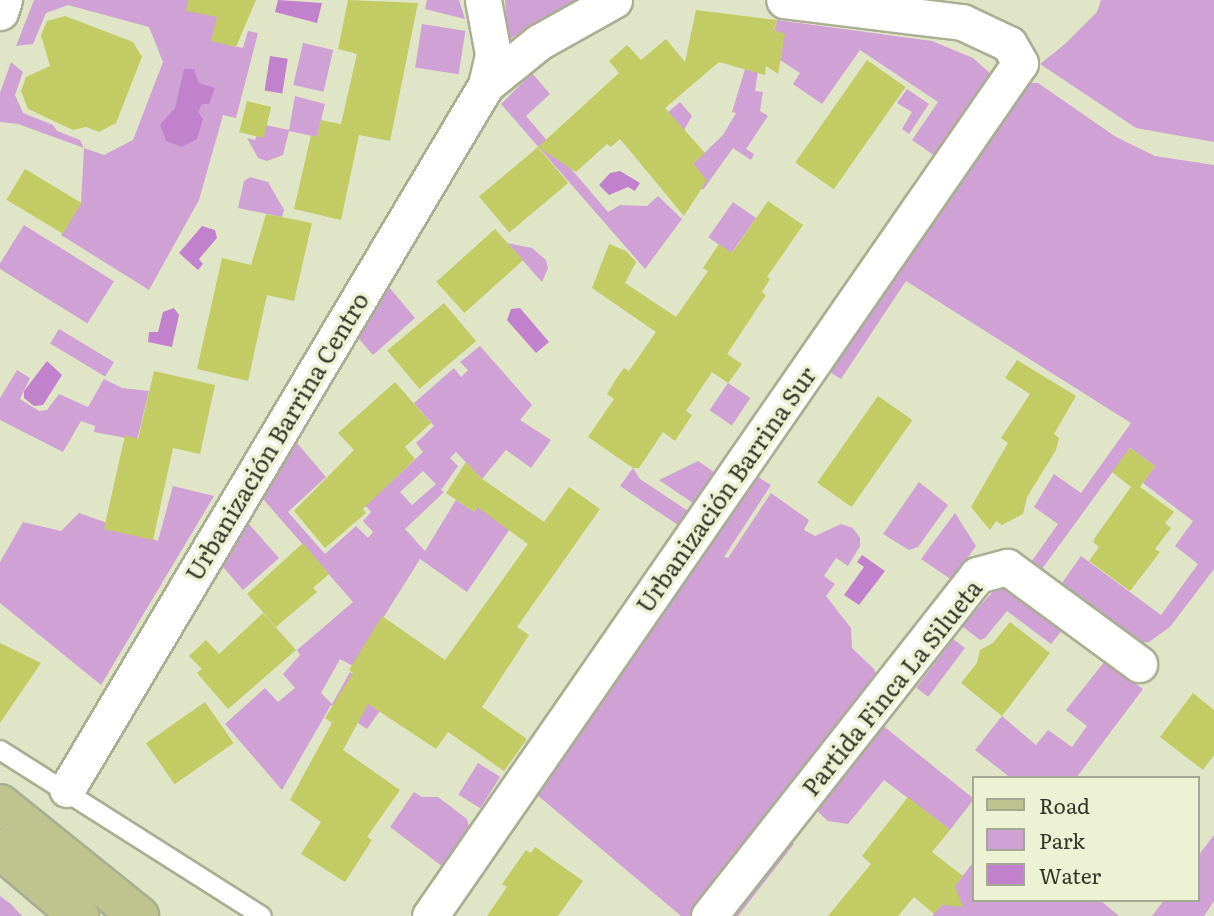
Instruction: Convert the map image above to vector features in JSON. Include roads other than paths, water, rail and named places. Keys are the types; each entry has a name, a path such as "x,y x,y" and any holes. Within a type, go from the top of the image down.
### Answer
{"main road":[{"path":"0,804 139,916"},
{"path":"0,849 79,916"}],"street":[{"path":"0,12 4,0"},
{"name":"Urbanización Barrina Centro","path":"67,789 486,85 493,54 483,0"},
{"name":"Urbanización Barrina Centro","path":"486,85 539,42 614,0"},
{"name":"Urbanización Barrina Sur","path":"430,916 1020,63 1009,44 962,22 784,0"},
{"name":"Partida Finca La Silueta","path":"709,916 977,575 1007,567 1139,664"}],"lane":[{"path":"0,750 67,789 262,916"}],"water":[{"path":"278,0 322,3 317,23 275,12"},
{"path":"270,56 288,59 282,93 265,91"},
{"path":"184,69 194,69 199,83 215,88 209,104 202,104 198,112 203,119 197,139 182,147 166,141 160,125 175,108"},
{"path":"620,171 640,183 635,191 628,187 609,195 599,185 610,173"},
{"path":"202,226 215,230 217,238 199,259 203,264 198,270 179,253"},
{"path":"174,308 179,315 172,347 148,342 149,332 158,332 163,312"},
{"path":"520,308 549,342 536,353 507,320 511,309"},
{"path":"47,361 62,375 43,405 34,406 24,398 24,391"},
{"path":"862,555 885,571 859,605 844,595 864,567 857,562"}]}
